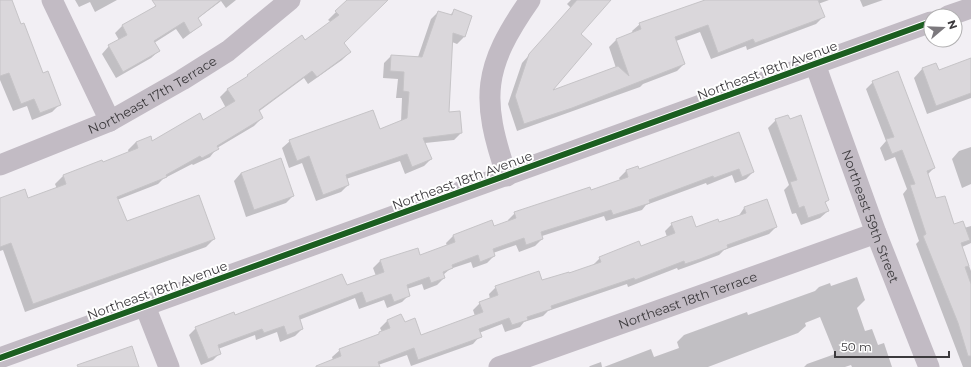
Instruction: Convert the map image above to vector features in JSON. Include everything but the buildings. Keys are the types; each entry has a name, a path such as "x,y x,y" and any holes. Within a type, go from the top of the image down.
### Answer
{"street":[{"path":"52,0 110,121"},
{"name":"Northeast 17th Terrace","path":"0,165 110,121 182,80 228,51 290,0"},
{"path":"507,176 499,153 489,97 492,72 499,50 510,28 530,0"},
{"name":"Northeast 18th Avenue","path":"0,358 923,25"},
{"name":"Northeast 59th Street","path":"815,64 876,233 929,367"},
{"name":"Northeast 18th Terrace","path":"499,367 876,233"},
{"path":"145,306 169,367"}],"cycle path":[{"path":"0,358 923,25"}]}
